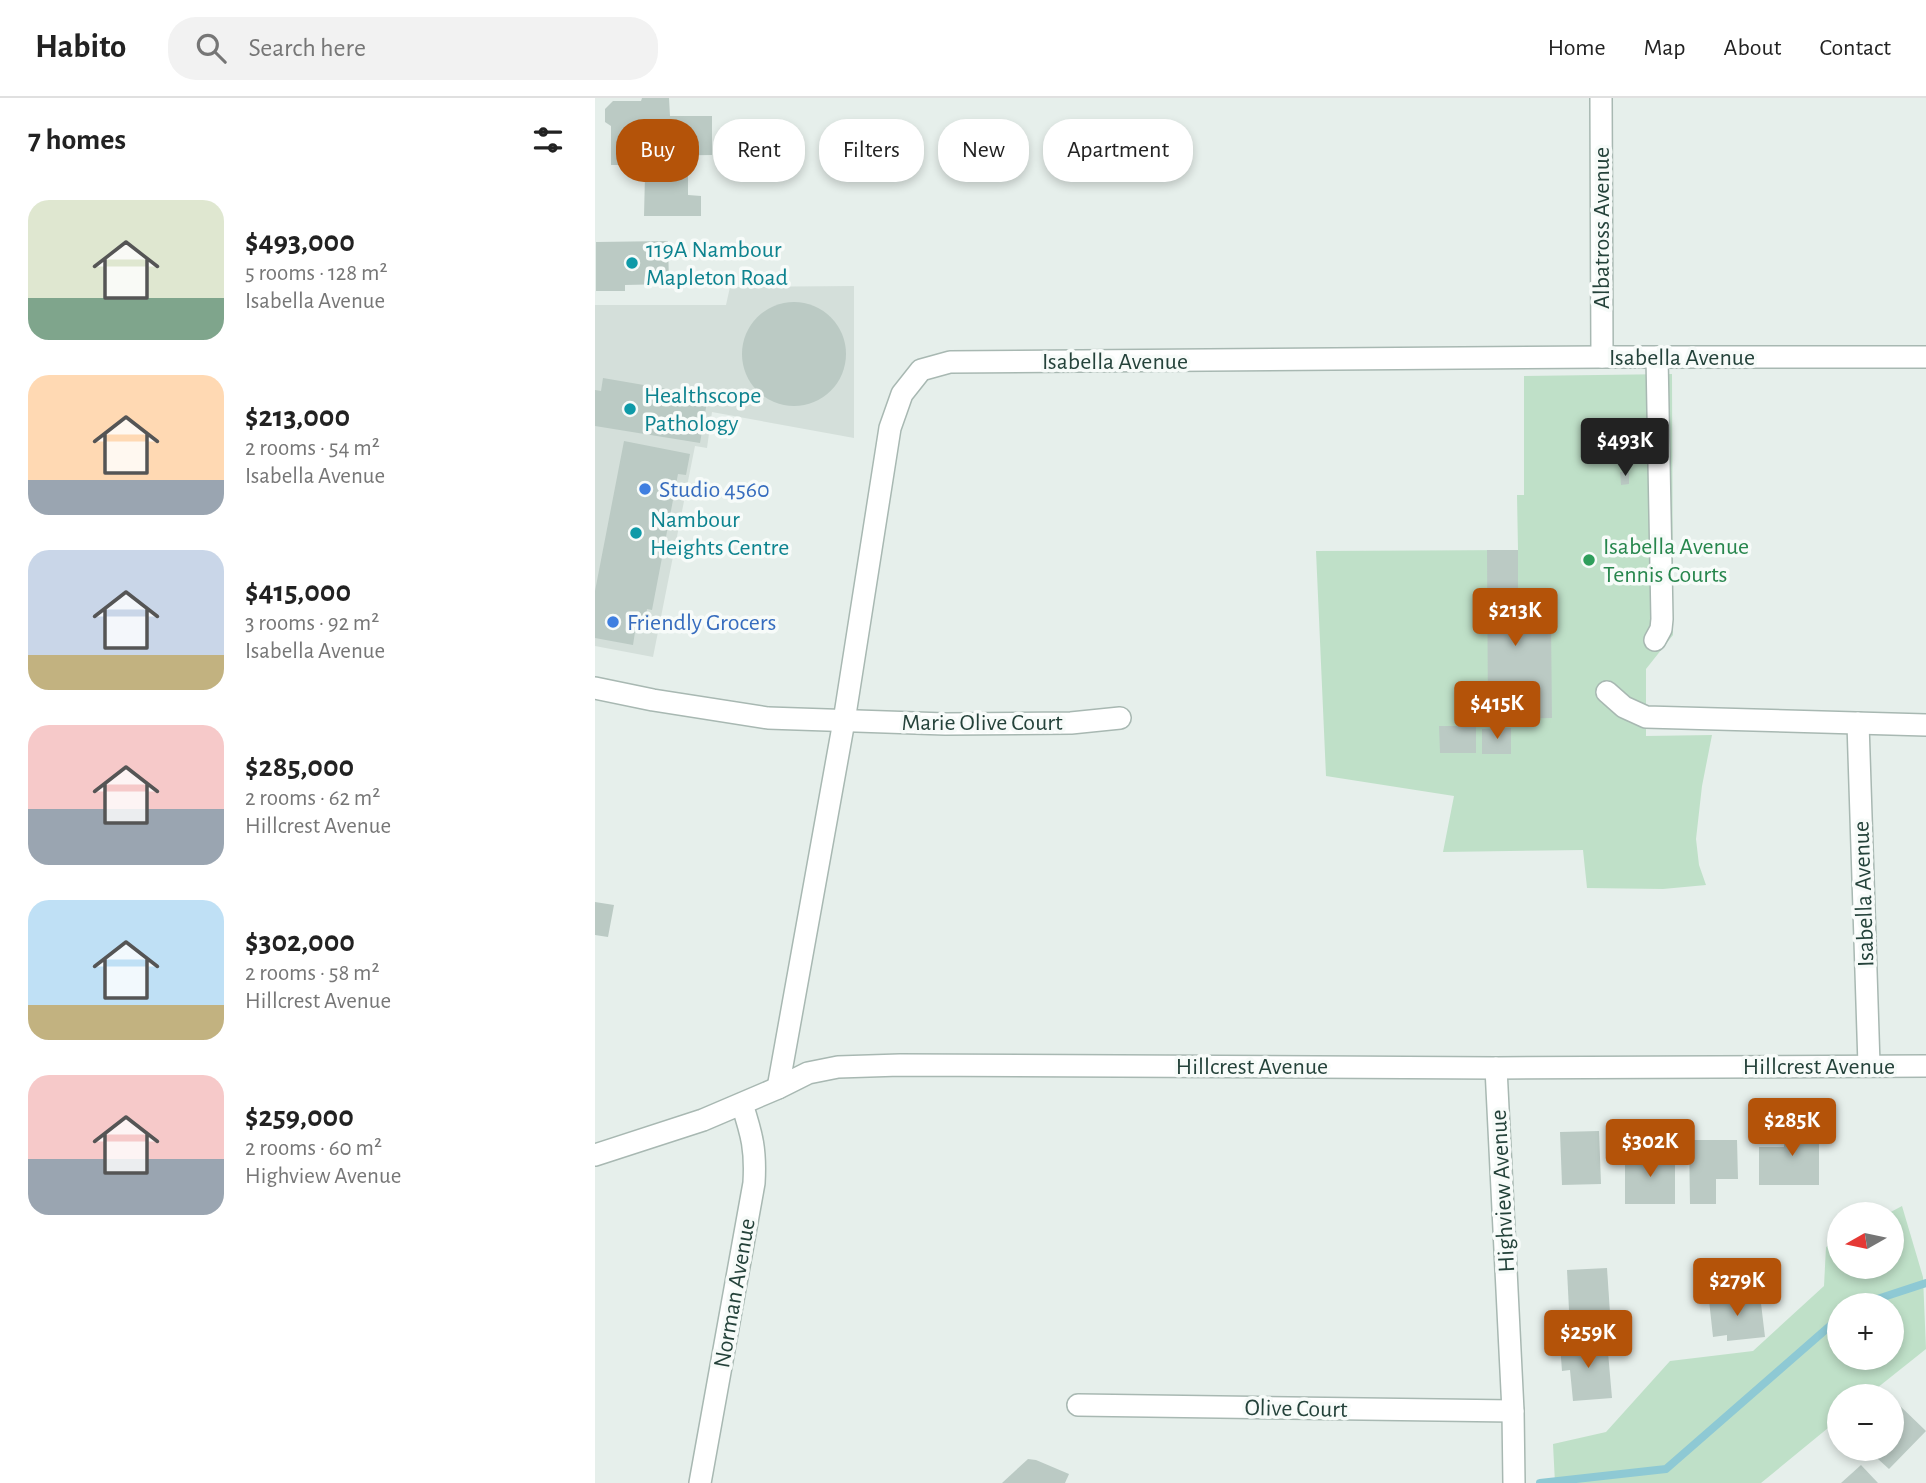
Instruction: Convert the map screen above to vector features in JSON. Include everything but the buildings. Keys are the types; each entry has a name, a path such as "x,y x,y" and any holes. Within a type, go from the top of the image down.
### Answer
{"street":[{"name":"Albatross Avenue","path":"1601,98 1602,357"},
{"path":"1655,640 1661,629 1657,357"},
{"name":"Isabella Avenue","path":"844,721 890,428 902,394 921,370 950,362 1926,357"},
{"path":"595,688 768,718 844,721 778,1088"},
{"path":"1607,692 1624,707 1646,717 1926,725"},
{"name":"Marie Olive Court","path":"844,721 945,724 1071,723 1119,718"},
{"name":"Isabella Avenue","path":"1858,723 1868,1066"},
{"name":"Hillcrest Avenue","path":"595,1155 703,1120 808,1073 838,1067 1926,1066"},
{"name":"Highview Avenue","path":"1496,1068 1513,1411 1514,1483"},
{"name":"Norman Avenue","path":"700,1483 754,1183 756,1161 753,1137 742,1104"},
{"name":"Olive Court","path":"1078,1405 1513,1411"}],"shaded area":[{"path":"854,286 854,438 712,412 707,448 695,446 653,657 595,646 595,305 726,305 730,287"}],"green space":[{"name":"Isabella Avenue Tennis Courts","path":"1672,374 1673,635 1646,669 1646,736 1712,735 1702,786 1696,839 1699,865 1706,885 1663,889 1587,888 1583,850 1443,852 1454,796 1326,776 1316,551 1518,550 1517,495 1524,495 1524,376"},
{"path":"1904,1213 1923,1277 1926,1349 1904,1367 1904,1293 1827,1293 1827,1370 1900,1370 1882,1384 1827,1384 1827,1429 1761,1483 1555,1483 1553,1444 1606,1432 1670,1361 1753,1351 1824,1286 1826,1247 1827,1279 1904,1279"}],"waterway":[{"path":"1896,1293 1926,1283"},
{"path":"1540,1483 1666,1469 1827,1328"}],"place":[{"name":"119A Nambour Mapleton Road","path":"632,263"},
{"name":"Healthscope Pathology","path":"630,409"},
{"name":"Studio 4560","path":"645,489"},
{"name":"Nambour Heights Centre","path":"636,533"},
{"name":"Isabella Avenue Tennis Courts","path":"1589,560"},
{"name":"Friendly Grocers","path":"613,622"}]}
